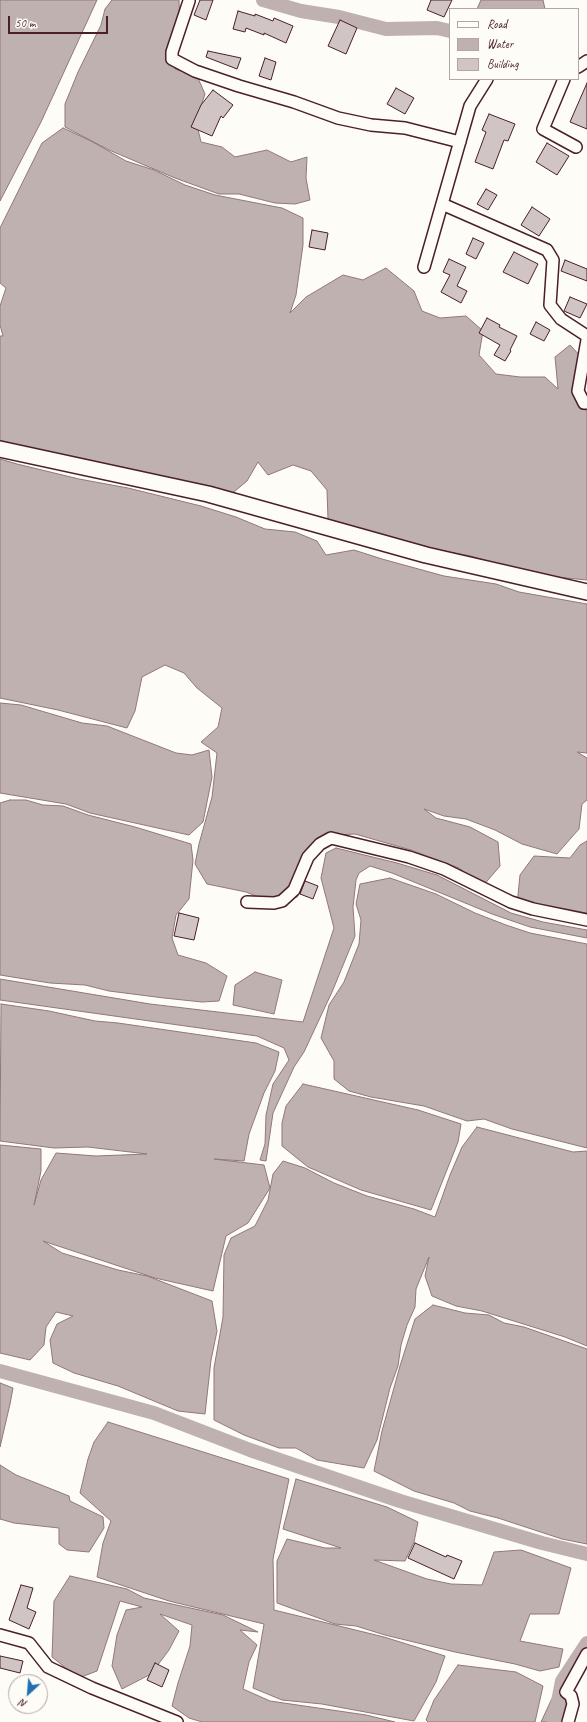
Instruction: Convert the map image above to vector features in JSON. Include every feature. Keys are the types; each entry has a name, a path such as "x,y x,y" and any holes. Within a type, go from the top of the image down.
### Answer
{"street":[{"path":"189,0 172,52 172,58 195,71 294,102 338,118 371,125 405,128 460,142"},
{"path":"424,267 470,106 485,80"},
{"path":"564,80 542,129 576,147"},
{"path":"442,204 547,250 553,260 550,305 561,319 587,336"},
{"path":"587,340 578,390 584,402 587,403"},
{"path":"0,448 208,494 426,555 587,592"},
{"path":"247,902 274,903 282,900 294,890 308,858 320,844 331,838 409,857 444,869 511,902 533,909 587,920"},
{"path":"0,1635 29,1643 48,1667 92,1688 176,1722"},
{"path":"568,1722 573,1704 571,1696 566,1692 574,1675 587,1654"}],"water":[{"path":"0,0 97,0 41,122 0,201"},
{"path":"112,0 179,0 180,29 175,69 197,76 205,94 196,121 201,142 222,147 235,157 267,150 291,162 307,157 306,178 310,200 295,204 275,203 239,194 219,194 175,178 109,150 65,127 65,104 78,72 101,25 105,9"},
{"path":"481,0 543,0 545,8 477,8"},
{"path":"63,128 91,141 126,161 154,170 185,185 215,195 282,208 303,218 303,245 296,295 290,313 306,297 343,275 363,280 386,268 414,291 422,311 440,318 466,316 483,331 479,355 496,374 520,377 545,377 558,389 555,357 570,345 583,359 580,390 581,408 587,411 587,580 556,577 494,563 471,556 425,548 344,529 328,519 327,490 311,471 293,465 268,475 258,462 247,481 229,496 0,443 0,336 3,336 0,325 0,306 6,288 0,283 0,228 42,143"},
{"path":"0,459 79,479 128,488 201,506 236,517 265,529 295,532 317,541 326,555 354,550 444,576 496,584 519,592 587,604 587,753 577,752 587,758 587,800 582,804 579,829 557,854 522,844 495,830 466,819 444,816 424,809 436,818 470,827 498,842 500,866 482,887 459,868 411,850 355,834 337,835 316,848 311,866 297,897 273,903 246,892 207,884 195,864 212,797 217,753 201,742 218,727 222,708 197,688 184,673 165,665 142,677 135,711 127,728 58,710 0,698"},
{"path":"0,703 21,705 82,723 107,726 176,753 192,755 209,750 212,777 203,822 189,835 90,813 66,804 0,793"},
{"path":"10,800 26,800 43,805 63,806 88,815 191,844 193,860 189,899 176,915 172,938 178,955 206,963 227,976 219,1001 202,1002 164,998 109,991 85,985 50,983 0,975 0,803"},
{"path":"587,841 587,921 517,905 520,875 534,856 570,858 580,845"},
{"path":"336,848 397,863 437,875 511,913 543,922 587,930 587,938 530,927 492,914 392,873 370,866 359,873 356,880 353,907 355,936 332,992 304,1052 294,1067 273,1113 266,1161 260,1160 265,1144 266,1115 273,1084 289,1060 284,1048 257,1036 0,1000 0,979 150,1004 303,1022 334,928 321,878 326,853"},
{"path":"390,878 436,894 475,913 506,925 530,933 587,944 587,1148 512,1129 484,1119 467,1121 424,1106 371,1097 349,1091 334,1079 334,1061 321,1038 329,1005 344,982 359,944 361,920 356,904 360,884"},
{"path":"255,972 282,980 274,1014 233,1005 235,985"},
{"path":"1,1004 49,1011 95,1021 256,1043 279,1052 275,1071 264,1093 249,1134 244,1161 214,1159 264,1165 270,1188 248,1223 226,1236 213,1291 155,1278 43,1241 62,1253 118,1270 147,1276 212,1301 217,1331 211,1360 205,1414 178,1411 118,1386 74,1373 53,1363 50,1340 57,1324 73,1316 56,1312 46,1327 44,1345 30,1360 0,1353 0,1145 41,1149 41,1171 34,1205 41,1180 56,1153 96,1156 147,1154 88,1147 54,1148 0,1141"},
{"path":"303,1084 418,1110 461,1124 458,1142 431,1210 361,1190 308,1167 282,1146 282,1123 286,1106"},
{"path":"477,1127 573,1152 587,1151 587,1346 565,1337 482,1311 456,1306 432,1296 425,1276 429,1257 416,1289 415,1307 407,1325 401,1345 398,1366 390,1388 377,1440 364,1468 317,1460 296,1448 279,1448 244,1435 214,1420 214,1368 223,1317 224,1255 231,1238 255,1226 268,1200 273,1174 283,1161 305,1168 334,1183 367,1196 414,1209 435,1217 462,1147"},
{"path":"433,1305 465,1313 489,1315 504,1323 524,1327 587,1349 587,1544 562,1539 498,1518 470,1511 454,1503 414,1491 374,1471 382,1431 415,1319"},
{"path":"0,1383 13,1388 0,1447"},
{"path":"108,1422 289,1479 273,1559 274,1610 384,1637 445,1656 436,1682 414,1721 322,1704 282,1700 253,1688 264,1624 169,1601 97,1577 103,1543 111,1521 80,1493 88,1459 94,1442"},
{"path":"0,1465 16,1475 69,1496 70,1501 103,1517 104,1528 89,1552 67,1550 59,1544 59,1528 14,1523 0,1519"},
{"path":"296,1479 387,1507 418,1522 414,1542 405,1561 374,1560 427,1579 451,1584 482,1585 494,1552 521,1550 571,1568 559,1614 530,1614 520,1641 563,1649 559,1667 540,1671 515,1664 455,1652 385,1635 356,1626 335,1624 277,1603 277,1561 287,1539 325,1548 341,1548 283,1529"},
{"path":"70,1576 127,1589 144,1598 223,1615 258,1632 240,1630 257,1645 249,1662 243,1689 270,1701 366,1715 395,1722 202,1722 189,1718 172,1706 190,1646 192,1625 160,1614 179,1631 169,1650 151,1674 122,1689 112,1666 117,1635 126,1610 142,1607 120,1601 97,1671 81,1677 67,1669 52,1657 54,1601"},
{"path":"458,1665 516,1672 543,1686 535,1722 428,1722 426,1720 434,1700"},
{"path":"555,1692 569,1703 562,1722 541,1722"}],"building":[{"path":"200,0 213,0 206,20 194,15"},
{"path":"431,0 452,0 444,17 427,10"},
{"path":"238,11 255,16 255,14 273,21 274,18 293,26 286,43 264,33 264,35 246,28 245,32 233,29"},
{"path":"340,20 357,28 346,54 328,46"},
{"path":"208,51 241,58 237,69 206,57"},
{"path":"265,58 276,62 271,80 259,76"},
{"path":"587,83 587,129 570,122"},
{"path":"396,88 414,98 405,114 387,104"},
{"path":"213,90 233,105 223,118 221,116 212,136 191,127 201,105"},
{"path":"489,114 515,124 508,141 504,140 493,169 475,162 486,132 482,130"},
{"path":"547,143 569,156 557,175 536,162"},
{"path":"486,189 497,195 488,210 477,204"},
{"path":"532,207 550,219 539,236 521,225"},
{"path":"312,230 328,233 325,250 309,247"},
{"path":"473,238 484,243 476,259 466,254"},
{"path":"514,252 538,264 528,284 503,272"},
{"path":"449,259 466,267 457,286 467,291 461,303 441,292 450,275 443,272"},
{"path":"565,260 587,269 587,281 561,271"},
{"path":"570,297 587,304 580,318 564,311"},
{"path":"487,318 500,325 499,327 517,336 505,361 494,355 500,345 479,333"},
{"path":"536,322 550,330 544,341 530,334"},
{"path":"305,881 318,886 313,899 300,894"},
{"path":"179,913 199,918 194,940 174,936"},
{"path":"415,1543 446,1557 447,1555 462,1561 454,1579 408,1558"},
{"path":"21,1585 33,1588 27,1608 36,1612 29,1629 9,1620"},
{"path":"0,1656 23,1661 20,1673 0,1668"},
{"path":"155,1663 169,1670 162,1687 147,1680"}],"waterway":[{"path":"263,0 301,11 339,17 386,29 437,28 449,31"},
{"path":"0,1371 154,1413 250,1450 400,1501 542,1543 587,1554"},
{"path":"554,1722 562,1681 587,1643"}]}
